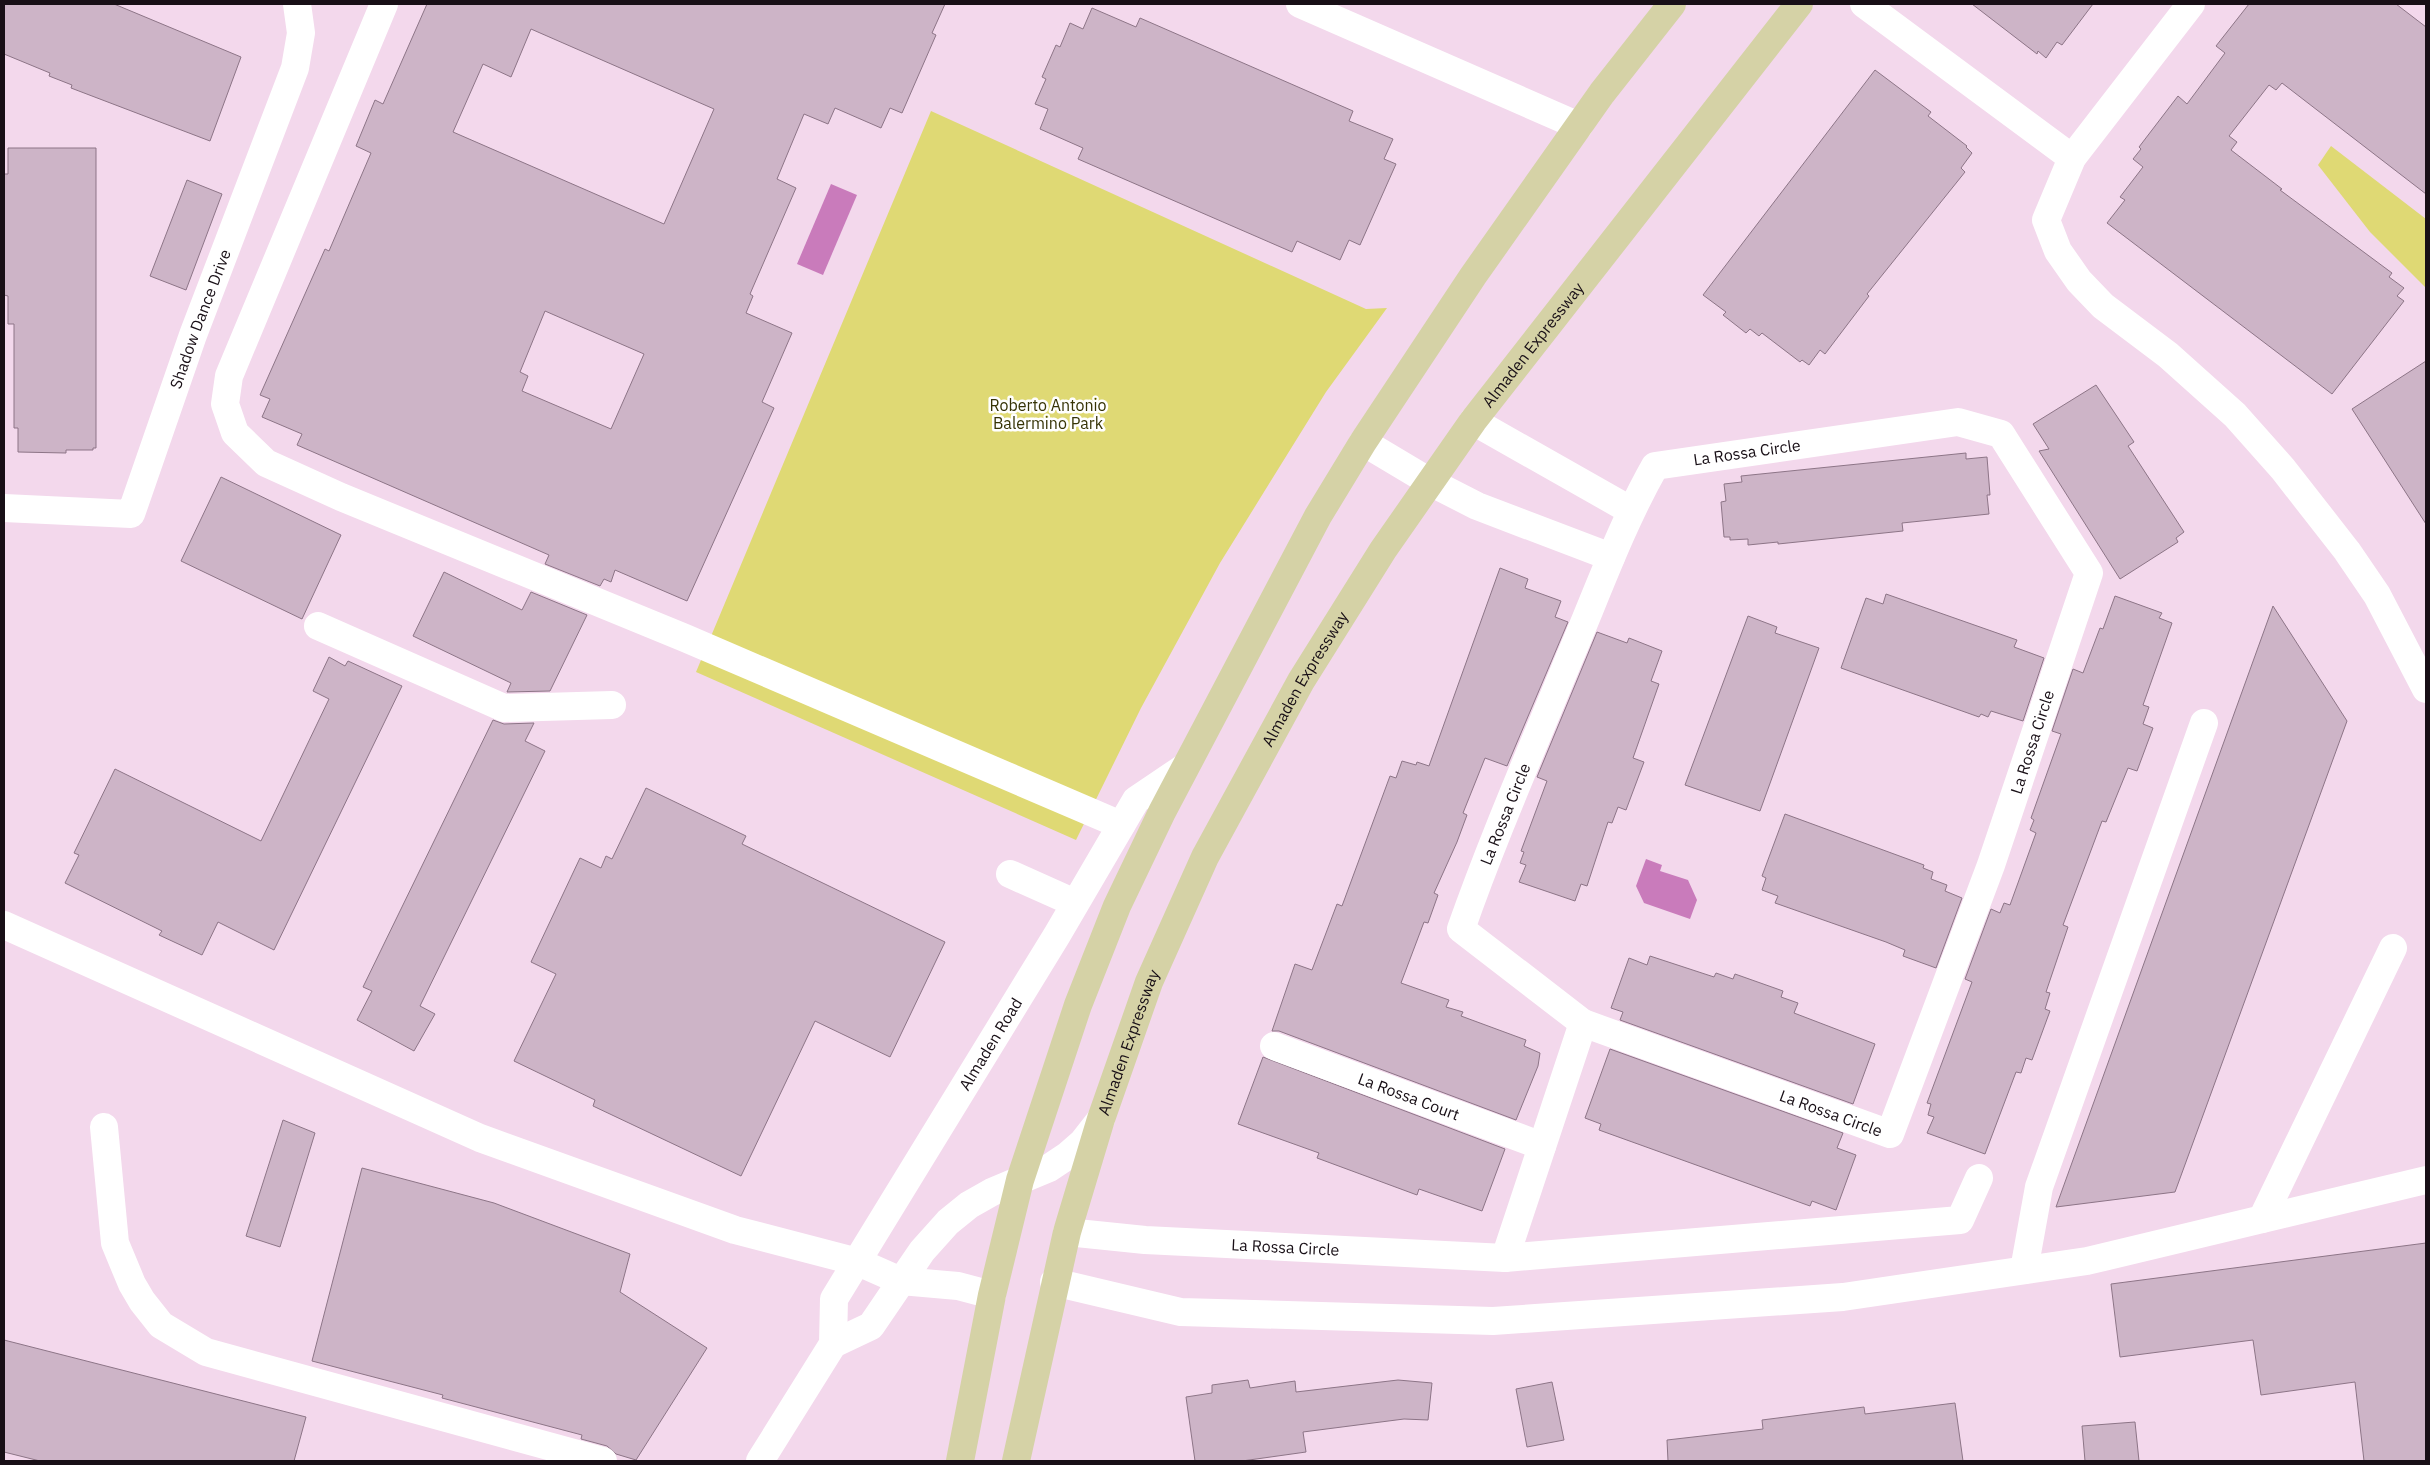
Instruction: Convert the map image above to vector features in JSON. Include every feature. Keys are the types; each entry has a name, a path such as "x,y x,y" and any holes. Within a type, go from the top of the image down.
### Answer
{"main road":[{"path":"960,1461 992,1295 1020,1180 1078,1005 1117,906 1186,767 1318,516 1363,442 1473,276 1602,93 1672,4"},
{"name":"Almaden Expressway","path":"1016,1461 1054,1282 1101,1118 1149,982 1205,857 1301,680 1383,550 1473,420 1800,4"}],"street":[{"name":"Shadow Dance Drive","path":"4,508 131,514 193,335 295,68 301,33 297,4"},
{"path":"384,4 229,376 225,404 235,433 266,463 341,497 684,638 1122,825"},
{"path":"1300,4 1579,126"},
{"path":"1864,4 2072,158"},
{"path":"2191,4 2072,158 2046,220 2058,251 2080,281 2103,306 2168,355 2227,408 2283,469 2347,551 2377,595 2426,689"},
{"path":"1473,420 1630,510"},
{"name":"La Rossa Circle","path":"1958,422 2001,434 2089,573 1991,865 1890,1134 1583,1023 1461,930 1485,862 1630,510 1655,466 1958,422"},
{"path":"1363,442 1430,482 1477,506 1611,557"},
{"path":"318,626 504,708 612,705"},
{"path":"2024,1270 2039,1188 2204,723"},
{"name":"Almaden Road","path":"833,1344 834,1299 1052,944 1074,903 1136,800 1186,767"},
{"path":"1010,874 1074,903"},
{"path":"4,925 480,1138 735,1230 858,1262 901,1281 958,1286 992,1295"},
{"path":"2262,1219 2393,948"},
{"path":"1505,1258 1583,1023"},
{"name":"La Rossa Court","path":"1274,1046 1542,1146"},
{"path":"760,1461 833,1344 870,1326 922,1251 948,1222 977,1201 1049,1168 1067,1156 1083,1142 1101,1118"},
{"path":"104,1127 115,1242 132,1284 142,1301 161,1325 206,1352 603,1461"},
{"name":"La Rossa Circle","path":"1067,1232 1145,1240 1505,1258 1960,1220 1979,1178"},
{"path":"1054,1282 1181,1312 1493,1321 1843,1297 2087,1261 2426,1180"}],"green space":[{"name":"Roberto Antonio Balermino Park","path":"931,111 1366,309 1387,308 1326,392 1220,563 1141,708 1076,840 696,672"},
{"path":"2331,146 2426,219 2426,288 2370,232 2318,165"}],"shaded area":[{"path":"831,184 857,195 823,275 797,264"},
{"path":"1646,859 1662,865 1660,871 1688,880 1697,900 1690,919 1644,903 1636,886"}],"building":[{"path":"4,4 114,4 241,57 210,141 71,88 72,85 49,76 50,73 4,54"},
{"path":"427,4 945,4 932,33 936,35 902,113 890,108 881,128 835,108 828,124 804,114 777,179 796,188 750,294 753,296 746,313 792,333 762,402 774,408 687,601 615,570 611,582 604,579 600,586 545,564 549,555 297,445 302,434 262,417 270,399 260,395 325,249 329,251 371,153 356,146 375,100 383,104","holes":["531,29 714,109 664,224 453,132 483,64 511,77","545,311 644,354 611,429 522,391 528,376 520,372"]},
{"path":"1972,4 2093,4 2062,45 2057,42 2046,58 2038,51 2037,54"},
{"path":"2249,4 2396,4 2426,27 2426,194 2282,83 2276,90 2269,85 2229,136 2237,142 2231,150 2282,189 2280,190 2392,273 2389,277 2404,288 2397,296 2404,301 2332,394 2107,223 2125,200 2120,197 2143,167 2133,159 2141,149 2139,147 2178,96 2187,104 2225,53 2216,46"},
{"path":"1092,8 1136,27 1140,18 1353,111 1349,121 1393,139 1384,159 1396,164 1360,245 1349,240 1340,260 1297,241 1292,252 1078,159 1083,148 1040,129 1048,109 1035,104 1046,79 1042,77 1056,45 1060,47 1070,23 1083,29"},
{"path":"1875,70 1931,112 1928,116 1967,146 1972,153 1961,168 1965,172 1867,294 1869,296 1825,354 1820,350 1809,365 1802,360 1800,362 1762,333 1759,336 1750,329 1746,333 1723,315 1726,312 1703,295"},
{"path":"8,148 96,148 96,448 93,448 93,450 66,450 66,453 18,452 18,428 14,428 14,324 8,324 8,296 4,295 4,174 8,174"},
{"path":"187,180 222,194 186,290 150,276"},
{"path":"2426,361 2426,524 2352,409"},
{"path":"2096,385 2134,442 2128,446 2184,532 2176,538 2178,542 2120,579 2039,451 2049,449 2033,424"},
{"path":"1966,453 1966,459 1987,457 1990,495 1987,495 1989,514 1902,523 1903,531 1778,544 1778,542 1748,545 1748,539 1730,540 1730,537 1724,537 1721,502 1726,501 1724,484 1742,482 1741,476"},
{"path":"221,477 341,535 302,619 181,561"},
{"path":"1500,568 1528,579 1525,588 1561,601 1555,617 1568,622 1507,766 1485,758 1463,813 1467,815 1457,842 1434,893 1438,895 1428,923 1424,922 1401,983 1449,1000 1446,1007 1463,1012 1461,1016 1526,1040 1524,1046 1540,1053 1538,1066 1516,1120 1279,1031 1272,1031 1295,964 1312,970 1337,904 1342,906 1390,776 1396,778 1402,761 1416,765 1417,762 1429,766"},
{"path":"444,572 522,610 531,592 587,615 550,691 507,692 511,683 413,636"},
{"path":"1886,594 2017,640 2014,647 2044,658 2023,721 1991,711 1988,717 1981,714 1979,717 1841,668 1866,598 1883,604"},
{"path":"2115,596 2162,613 2159,618 2172,623 2143,705 2149,707 2143,724 2153,728 2137,771 2128,768 2106,822 2102,821 2063,925 2068,927 2046,992 2050,993 2045,1009 2050,1011 2032,1060 2026,1058 2021,1073 2016,1072 1985,1154 1927,1133 1934,1117 1928,1115 1931,1104 1927,1103 1972,982 1965,979 1991,909 2000,913 2004,903 2010,905 2036,833 2030,830 2034,820 2031,818 2061,734 2052,731 2073,669 2083,673 2100,628 2103,629"},
{"path":"2273,606 2347,721 2175,1192 2056,1207"},
{"path":"1748,616 1777,627 1775,633 1819,648 1760,811 1685,785"},
{"path":"1597,632 1627,643 1629,638 1662,651 1651,681 1659,684 1633,758 1644,762 1626,810 1618,807 1612,823 1608,822 1587,886 1581,884 1575,901 1519,882 1526,865 1520,863 1524,852 1521,851 1547,781 1537,777"},
{"path":"329,657 345,666 348,661 402,686 274,950 218,922 202,955 159,935 162,931 65,883 79,855 74,853 115,769 261,841 329,699 313,691"},
{"path":"493,720 504,724 534,723 525,741 545,751 420,1006 435,1014 414,1051 357,1020 372,991 363,987"},
{"path":"646,788 746,836 742,844 945,942 890,1057 815,1021 741,1176 593,1106 595,1100 514,1061 556,974 531,962 580,858 601,868 606,856 612,859"},
{"path":"1785,814 1924,865 1923,868 1933,872 1931,879 1947,885 1945,891 1962,898 1936,968 1903,956 1905,950 1886,942 1775,903 1778,896 1762,890 1766,878 1762,876"},
{"path":"1650,956 1714,977 1716,973 1733,979 1735,974 1783,991 1781,997 1798,1003 1794,1013 1875,1044 1853,1104 1620,1020 1623,1012 1611,1008 1629,958 1647,965"},
{"path":"1610,1049 1843,1133 1837,1148 1856,1155 1836,1210 1812,1201 1810,1206 1599,1130 1601,1124 1585,1118"},
{"path":"1263,1057 1505,1149 1482,1211 1419,1189 1417,1195 1317,1158 1319,1153 1238,1124"},
{"path":"283,1120 315,1133 280,1247 246,1236"},
{"path":"362,1168 494,1203 630,1254 620,1292 707,1348 636,1460 616,1454 607,1446 581,1439 582,1435 442,1398 443,1395 312,1361"},
{"path":"2426,1243 2426,1461 2364,1461 2355,1382 2261,1395 2253,1340 2120,1357 2111,1284"},
{"path":"4,1340 306,1417 294,1461 40,1461 4,1452"},
{"path":"1248,1380 1250,1388 1295,1381 1296,1392 1398,1380 1432,1383 1428,1420 1404,1419 1303,1432 1306,1452 1242,1461 1195,1461 1186,1397 1212,1393 1212,1385"},
{"path":"1552,1382 1564,1440 1527,1447 1516,1389"},
{"path":"1955,1403 1963,1461 1668,1461 1667,1440 1763,1429 1762,1420 1864,1407 1865,1414"},
{"path":"2135,1422 2139,1461 2085,1461 2082,1426"}]}
